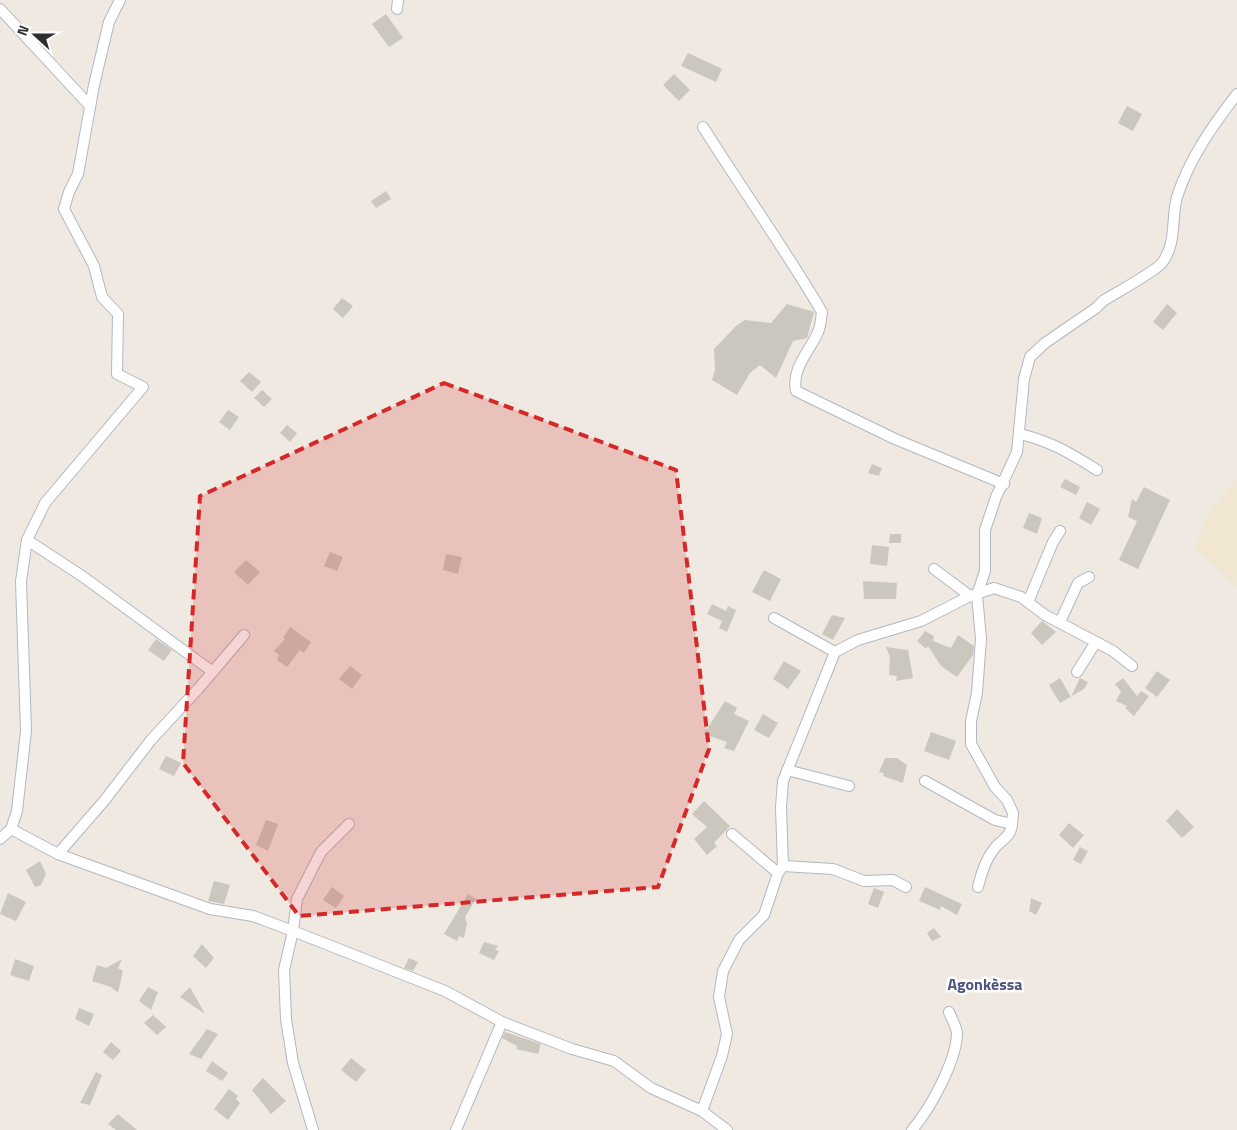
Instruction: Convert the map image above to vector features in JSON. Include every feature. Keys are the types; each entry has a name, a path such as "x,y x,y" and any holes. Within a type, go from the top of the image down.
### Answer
{"street":[{"path":"0,839 10,829 17,811 26,731 21,581 27,540 45,503 143,387 117,374 118,314 102,297 94,266 64,209 69,192 78,174 90,106 109,22 120,0"},
{"path":"0,9 90,106"},
{"path":"978,886 993,849 1012,832 1013,814 1007,800 995,787 971,744 971,721 977,693 981,638 974,595 985,571 985,530 996,497 1018,452 1024,379 1030,357 1045,343 1096,308 1103,301 1161,264 1173,238 1176,198 1190,165 1218,119 1237,94"},
{"path":"703,127 767,222 822,312 819,331 802,358 794,380 796,390 895,439 1004,484"},
{"path":"1020,434 1042,439 1064,448 1097,470"},
{"path":"1028,602 1053,542 1060,531"},
{"path":"27,540 89,581 213,672"},
{"path":"934,569 974,595"},
{"path":"1060,622 1078,583 1089,577"},
{"path":"702,1111 722,1056 727,1034 719,998 723,972 739,940 764,915 780,870 781,807 784,781 834,652 858,640 921,620 974,595 994,588 1021,597 1045,615 1113,651 1132,666"},
{"path":"774,618 834,652"},
{"path":"58,854 104,802 150,740 213,672 244,635"},
{"path":"1077,672 1096,642"},
{"path":"787,770 849,786"},
{"path":"925,781 995,820 1012,824"},
{"path":"313,1130 293,1063 286,1019 284,970 293,931 297,899 322,852 349,824"},
{"path":"10,829 58,854 210,909 253,916 293,931 445,991 502,1022 572,1049 614,1061 651,1088 702,1111 727,1130"},
{"path":"732,834 780,870 833,870 864,881 893,880 906,887"},
{"path":"912,1130 935,1098 952,1055 958,1032 949,1012"},
{"path":"456,1130 502,1022"}],"highlighted area":[{"path":"444,383 676,470 709,749 658,887 299,916 183,763 200,496"}],"shaded area":[{"path":"1237,479 1237,587 1195,548 1207,516"}],"building":[{"path":"386,14 403,38 389,47 372,24"},
{"path":"688,53 722,69 716,82 681,66"},
{"path":"674,74 690,90 679,101 663,85"},
{"path":"1127,106 1142,114 1133,131 1118,123"},
{"path":"386,191 391,199 376,208 371,201"},
{"path":"342,298 353,306 343,318 333,309"},
{"path":"787,304 814,312 807,338 793,341 776,378 760,365 750,373 737,395 712,380 715,370 714,349 737,325 745,320 771,323"},
{"path":"1167,304 1177,313 1163,330 1153,322"},
{"path":"249,372 261,382 252,392 240,381"},
{"path":"262,390 272,399 264,407 254,398"},
{"path":"228,410 239,417 230,430 219,422"},
{"path":"287,425 297,433 290,442 280,433"},
{"path":"872,464 882,468 879,476 868,473"},
{"path":"1065,479 1080,487 1076,495 1060,487"},
{"path":"1144,487 1170,500 1138,569 1119,560 1137,521 1128,517 1132,499 1136,502"},
{"path":"1087,502 1100,509 1091,525 1079,518"},
{"path":"1029,513 1042,518 1037,534 1023,528"},
{"path":"890,534 901,534 901,543 889,543"},
{"path":"872,545 889,547 887,566 870,564"},
{"path":"330,552 343,557 337,571 324,566"},
{"path":"446,554 462,557 458,574 443,570"},
{"path":"246,560 260,572 248,585 234,572"},
{"path":"764,570 781,579 770,601 752,592"},
{"path":"863,581 897,583 896,599 864,599"},
{"path":"712,604 726,611 728,606 736,610 727,632 719,628 722,621 707,614"},
{"path":"832,615 845,618 833,640 822,634"},
{"path":"1042,621 1056,632 1042,645 1031,633"},
{"path":"290,627 311,642 304,653 300,650 287,667 277,660 279,655 274,651 285,639 283,638"},
{"path":"925,631 934,636 933,641 951,648 958,635 974,646 973,655 957,677 941,666 928,646 926,649 917,641"},
{"path":"156,639 172,650 164,661 148,650"},
{"path":"886,647 908,650 913,678 896,681 897,676 889,675 890,657"},
{"path":"784,661 801,671 788,689 773,679"},
{"path":"350,666 362,675 352,689 339,679"},
{"path":"1157,671 1170,680 1157,697 1145,688"},
{"path":"1060,678 1071,697 1060,703 1049,685"},
{"path":"1080,678 1088,682 1084,689 1071,696"},
{"path":"1123,678 1137,696 1141,691 1149,696 1134,716 1125,708 1127,706 1116,701 1121,691 1115,684"},
{"path":"725,701 737,708 734,714 749,721 734,751 724,748 727,742 704,734"},
{"path":"763,714 778,723 769,738 754,730"},
{"path":"931,732 956,741 949,760 924,751"},
{"path":"166,756 181,763 174,776 159,769"},
{"path":"885,758 897,758 907,765 903,783 883,776 884,773 879,772"},
{"path":"704,801 730,826 714,843 717,846 707,855 694,839 707,827 692,814"},
{"path":"1177,809 1194,827 1182,838 1166,821"},
{"path":"266,820 278,824 268,851 256,845"},
{"path":"1069,823 1084,835 1073,848 1059,835"},
{"path":"1080,847 1088,851 1081,864 1073,860"},
{"path":"40,861 46,874 41,885 35,887 26,870"},
{"path":"214,881 230,885 224,904 208,901"},
{"path":"332,887 344,896 336,908 323,900"},
{"path":"925,887 962,904 957,915 941,906 940,910 919,901"},
{"path":"874,888 884,892 878,908 868,904"},
{"path":"8,893 26,902 16,921 0,914"},
{"path":"468,894 476,899 465,917 467,923 464,938 459,936 457,941 444,934"},
{"path":"1031,898 1042,903 1036,915 1029,911"},
{"path":"934,928 941,937 932,941 927,933"},
{"path":"484,942 498,946 495,950 499,951 494,960 479,953"},
{"path":"202,944 214,958 206,968 193,956"},
{"path":"409,958 418,962 413,971 404,968"},
{"path":"15,959 34,966 29,981 10,975"},
{"path":"122,959 118,968 123,971 118,993 111,987 92,981 97,965 106,968"},
{"path":"148,987 158,992 151,1010 139,1001"},
{"path":"190,987 205,1014 180,997"},
{"path":"79,1008 94,1014 89,1026 75,1019"},
{"path":"153,1015 166,1027 157,1035 144,1023"},
{"path":"207,1029 218,1034 201,1059 189,1054"},
{"path":"505,1032 541,1044 538,1054 516,1049 517,1046 502,1038"},
{"path":"111,1042 121,1051 113,1060 103,1052"},
{"path":"351,1058 366,1070 356,1082 341,1070"},
{"path":"212,1061 228,1073 222,1081 206,1071"},
{"path":"96,1072 102,1075 90,1105 80,1103"},
{"path":"263,1078 286,1101 271,1114 252,1090"},
{"path":"229,1089 238,1096 236,1099 240,1103 228,1120 214,1109"},
{"path":"118,1114 137,1130 116,1130 108,1124"}],"district":[{"name":"Agonkèssa","path":"985,984"}]}
